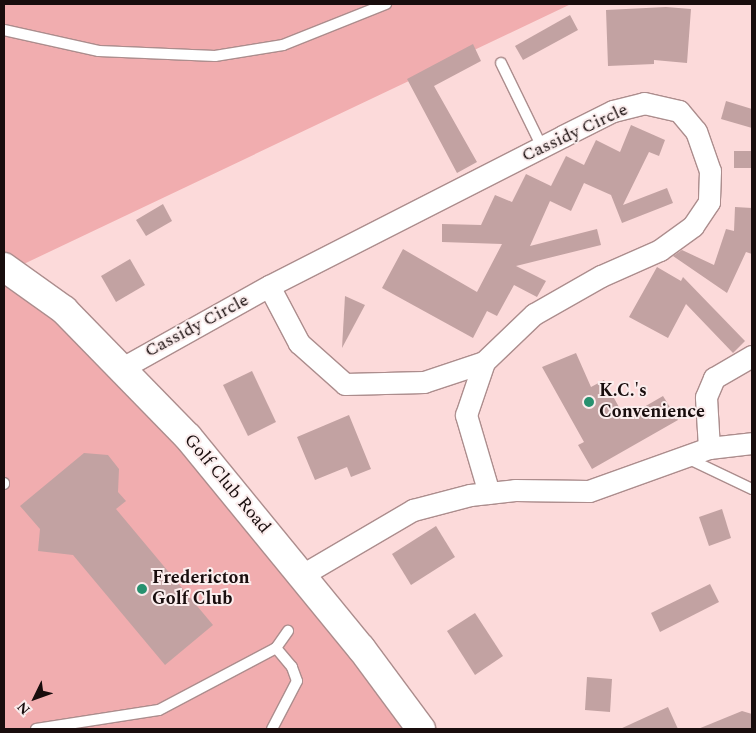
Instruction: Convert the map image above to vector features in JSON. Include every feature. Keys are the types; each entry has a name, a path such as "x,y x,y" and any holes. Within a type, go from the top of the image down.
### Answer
{"street":[{"name":"Cassidy Circle","path":"124,367 270,286 613,111 644,103 679,111 699,139 710,171 709,202 693,226 660,250 601,276 534,314 484,362 424,382 345,384 299,342 270,286"},
{"name":"Golf Club Road","path":"4,268 64,310 124,367 302,574 421,729"},
{"path":"709,448 706,397 714,378 752,356"},
{"name":"Cassidy Circle","path":"484,362 466,415 489,493"},
{"path":"302,574 413,510 489,493 590,490 709,448 752,443"}],"lane":[{"path":"4,30 99,51 215,56 283,46 386,4"},
{"path":"501,63 542,147"},
{"path":"684,456 752,489"},
{"path":"36,729 159,710 276,648 288,631"},
{"path":"272,729 297,681 292,667 276,648"}],"shaded area":[{"name":"Fredericton Golf Club","path":"4,4 571,4 9,271 64,310 421,729 4,729"}],"building":[{"path":"666,7 691,9 687,63 654,60 654,64 608,66 606,10"},
{"path":"570,15 578,30 523,60 515,46"},
{"path":"473,44 481,61 434,86 477,162 457,173 407,79"},
{"path":"726,101 752,109 752,128 721,119"},
{"path":"631,125 665,140 659,156 649,152 623,205 667,188 673,203 622,223 611,195 584,183 571,211 550,201 530,246 597,229 601,245 516,266 546,281 537,297 514,285 497,316 487,311 473,338 382,288 403,249 477,292 502,244 442,242 442,224 481,225 495,195 512,202 526,174 551,186 566,156 584,165 596,140 620,152"},
{"path":"734,151 752,151 752,168 734,168"},
{"path":"163,204 172,221 146,236 136,220"},
{"path":"735,207 752,208 752,254 746,252 727,293 673,256 682,250 714,265 726,229 734,231"},
{"path":"130,259 145,285 116,302 101,276"},
{"path":"657,267 681,281 683,277 745,341 733,353 686,304 668,338 629,317"},
{"path":"345,296 365,305 342,348"},
{"path":"576,353 591,387 604,380 625,418 663,396 678,420 592,469 578,445 584,442 542,367"},
{"path":"252,371 276,422 248,436 223,385"},
{"path":"349,415 371,469 351,477 347,467 315,480 297,437"},
{"name":"Fredericton Golf Club","path":"84,453 108,455 119,469 118,492 126,501 116,509 213,625 165,665 73,555 38,551 40,529 20,506"},
{"path":"722,509 731,538 709,546 699,517"},
{"path":"436,526 455,557 411,585 392,554"},
{"path":"710,584 719,602 660,632 651,613"},
{"path":"475,613 503,656 475,675 447,631"},
{"path":"587,677 612,679 610,712 585,710"},
{"path":"668,707 678,729 620,729"},
{"path":"742,711 752,714 752,729 698,729"}],"place":[{"name":"K.C.'s Convenience","path":"589,402"},
{"name":"Fredericton Golf Club","path":"142,589"}]}
